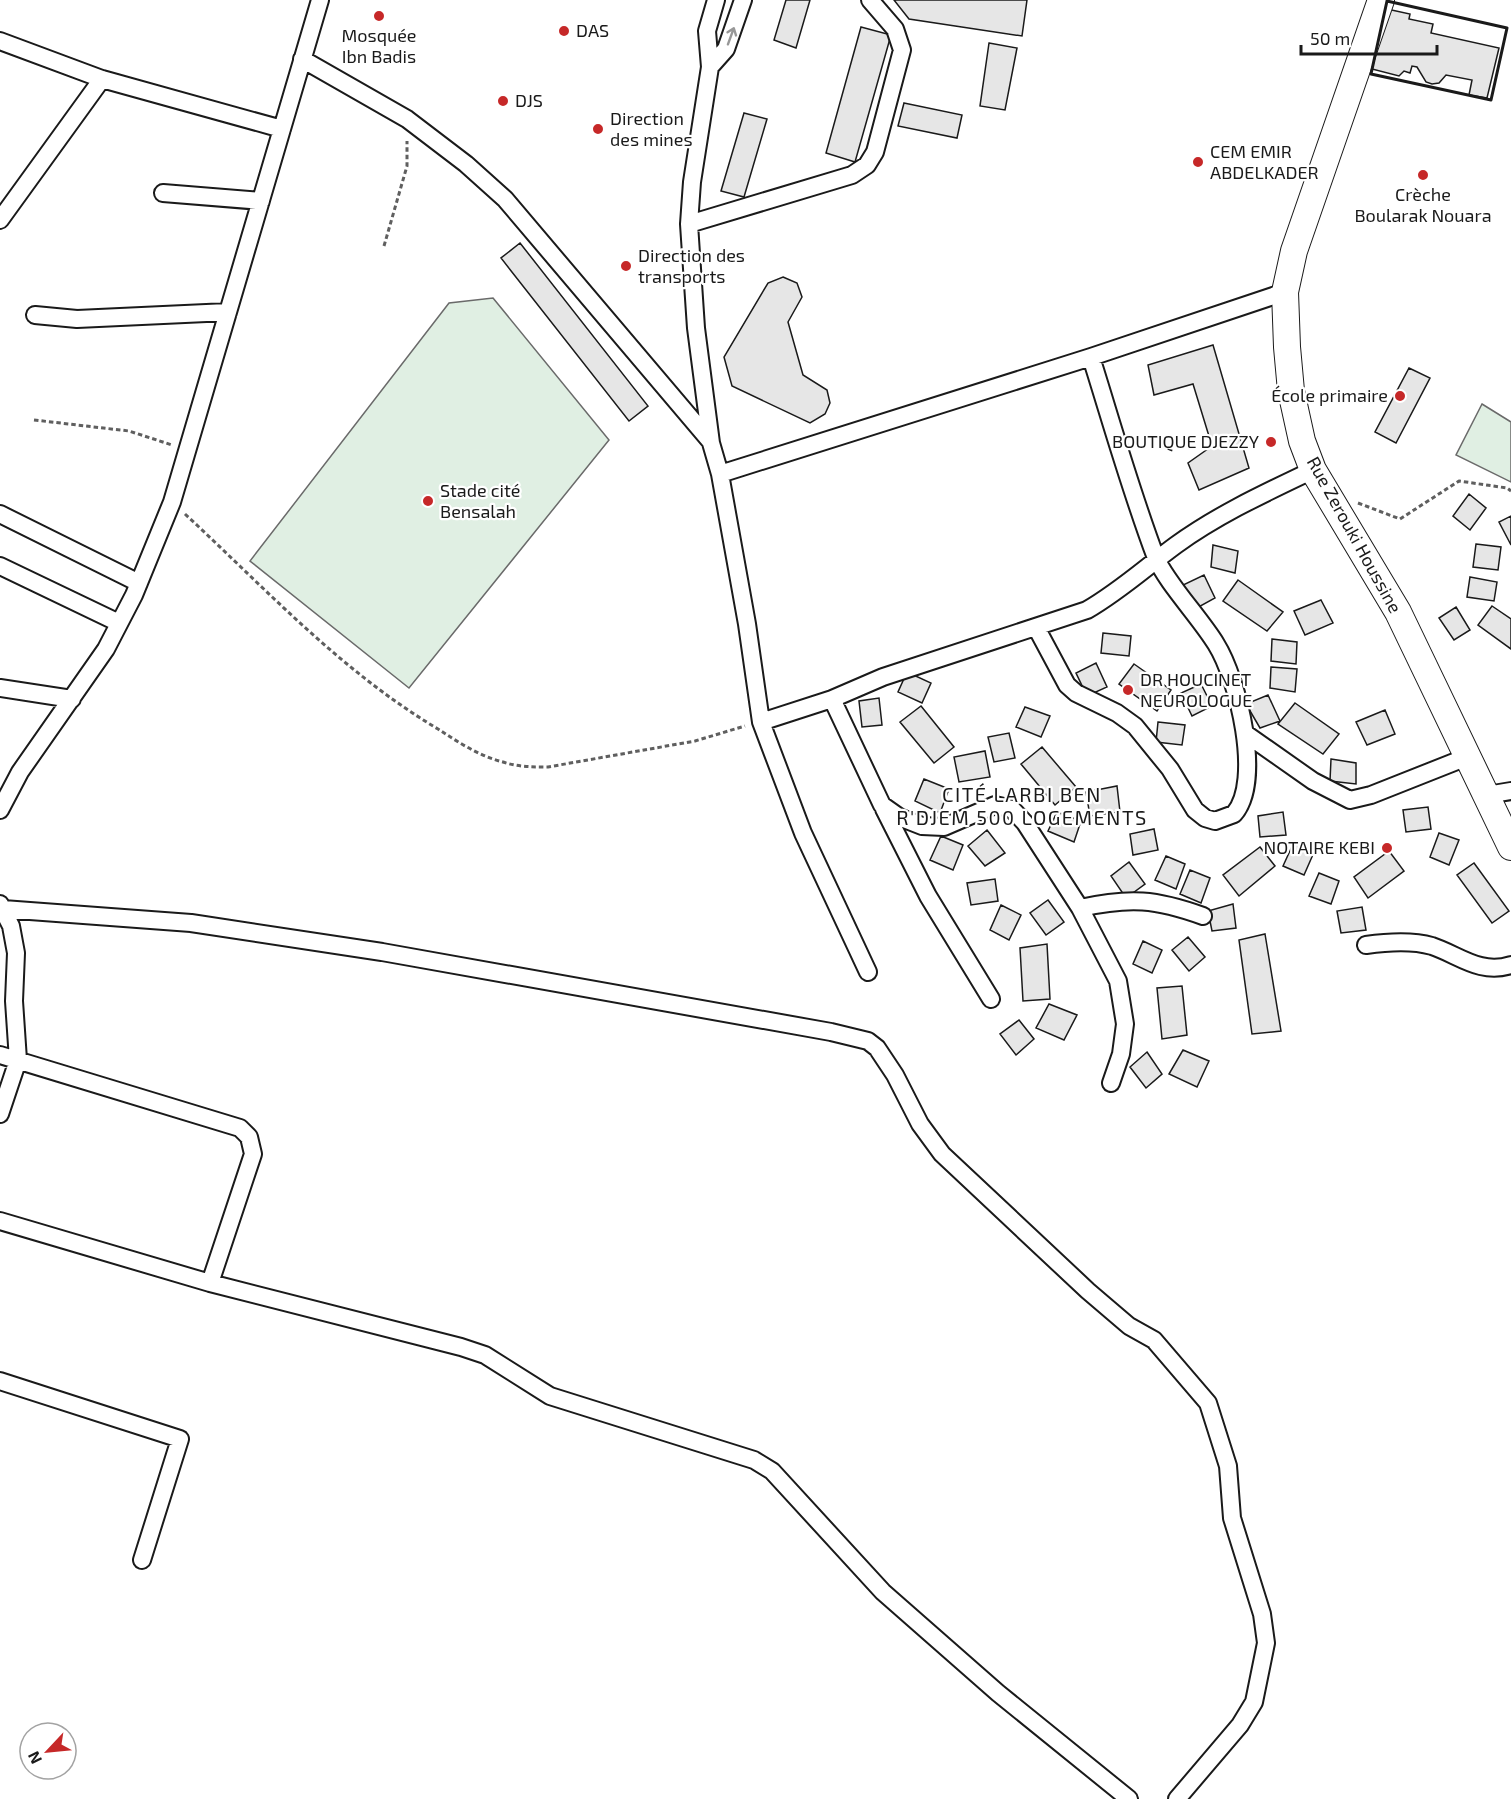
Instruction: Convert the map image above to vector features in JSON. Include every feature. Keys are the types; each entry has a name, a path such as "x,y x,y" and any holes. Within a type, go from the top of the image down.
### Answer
{"main road":[{"name":"Rue Zerouki Houssine","path":"1381,0 1294,251 1285,292 1291,391 1302,441 1313,470 1398,612 1467,757 1499,793 1511,848"}],"street":[{"path":"0,810 20,772 72,699 119,623 139,583 172,502 320,0"},
{"path":"716,0 707,31 710,67 692,182 689,224 696,328 711,443 720,474 747,624 761,722 803,833 868,972"},
{"path":"710,67 726,50 743,0"},
{"path":"689,224 852,175 867,165 875,152 902,50 895,29 870,0"},
{"path":"0,41 102,79 282,129"},
{"path":"302,59 407,119 466,164 505,199 711,443"},
{"path":"0,220 6,201 102,79"},
{"path":"163,193 261,201"},
{"path":"720,474 1090,357 1285,292"},
{"path":"35,315 77,319 228,312"},
{"path":"1037,629 1067,684 1076,693 1117,713 1135,726 1170,769 1194,810 1205,818 1215,821 1225,819 1240,807 1246,782 1246,734 1237,698 1218,646 1157,561 1090,357"},
{"path":"761,722 832,699 883,677 1037,629 1087,610 1112,596 1231,509 1313,470"},
{"path":"0,514 139,583"},
{"path":"0,566 119,623"},
{"path":"0,688 72,699"},
{"path":"832,699 928,896 991,999"},
{"path":"1246,734 1313,781 1350,800 1371,795 1467,757"},
{"path":"882,805 899,817 922,826 944,827 995,805 1012,809 1025,823 1080,908 1118,981 1125,1024 1121,1054 1112,1083"},
{"path":"1080,908 1136,900 1168,903 1203,916"},
{"path":"0,1114 18,1060 14,1001 16,953 11,926 1,906"},
{"path":"1,906 191,923 382,952 853,1036 868,1041 877,1048 895,1075 920,1124 942,1154 1088,1291 1129,1326 1154,1340 1208,1403 1228,1466 1232,1518 1262,1614 1266,1643 1257,1692 1250,1710 1177,1799"},
{"path":"1366,945 1407,942 1432,946 1451,957 1497,970 1511,965"},
{"path":"0,1056 240,1128 249,1137 253,1154 210,1282"},
{"path":"0,1221 210,1282 461,1347 485,1355 550,1396 754,1460 772,1471 883,1592 998,1693 1129,1799"},
{"path":"0,1381 180,1439 142,1560"}],"path":[{"path":"384,246 407,166 407,119"},
{"path":"34,420 129,431 188,450"},
{"path":"1357,503 1400,519 1459,481 1507,488 1511,491"},
{"path":"172,502 356,673 413,714 472,750 501,762 524,767 548,767 694,741 761,722"}],"green space":[{"name":"Stade cité Bensalah","path":"493,298 609,440 409,688 250,561 449,303"},
{"path":"1482,404 1511,422 1511,482 1456,455"}],"building":[{"path":"786,0 810,0 796,48 774,40"},
{"path":"894,0 1027,0 1022,36 909,19"},
{"path":"1387,9 1410,14 1409,19 1433,24 1431,33 1499,48 1487,98 1469,95 1472,80 1446,75 1439,83 1432,84 1426,82 1417,67 1412,66 1410,73 1404,71 1399,76 1372,69"},
{"path":"861,27 891,35 855,162 826,153"},
{"path":"989,43 1017,48 1005,110 980,106"},
{"path":"904,103 962,115 957,138 898,126"},
{"path":"744,113 767,119 744,197 721,191"},
{"path":"520,243 648,406 629,421 501,258"},
{"path":"783,277 797,283 802,297 788,322 803,375 827,390 830,403 825,414 810,423 732,386 724,357 768,283"},
{"path":"1213,345 1249,468 1199,490 1188,463 1212,446 1193,384 1154,395 1148,365"},
{"path":"1409,368 1430,378 1396,443 1375,432"},
{"path":"1469,494 1486,508 1470,530 1453,516"},
{"path":"1511,516 1511,545 1499,522"},
{"path":"1476,544 1501,547 1498,570 1473,567"},
{"path":"1213,545 1238,551 1235,573 1211,567"},
{"path":"1204,575 1215,598 1195,609 1183,585"},
{"path":"1470,577 1497,582 1494,601 1467,597"},
{"path":"1238,580 1283,612 1267,631 1223,601"},
{"path":"1321,600 1333,623 1305,635 1294,611"},
{"path":"1492,606 1511,619 1511,649 1478,625"},
{"path":"1456,607 1470,630 1454,640 1439,618"},
{"path":"1103,633 1131,636 1129,656 1101,653"},
{"path":"1272,639 1297,642 1296,664 1271,661"},
{"path":"1096,663 1107,687 1087,696 1076,673"},
{"path":"1134,664 1171,690 1157,711 1119,684"},
{"path":"1271,667 1297,669 1295,692 1270,688"},
{"path":"907,672 931,683 922,703 898,692"},
{"path":"1201,684 1212,706 1192,716 1181,693"},
{"path":"1268,695 1280,721 1260,728 1246,704"},
{"path":"879,698 882,725 862,727 859,701"},
{"path":"1295,703 1339,734 1323,754 1278,724"},
{"path":"921,706 954,747 934,763 900,722"},
{"path":"1025,707 1050,716 1041,737 1016,727"},
{"path":"1385,710 1395,734 1367,745 1356,722"},
{"path":"1158,722 1185,725 1182,745 1156,742"},
{"path":"1009,733 1015,758 994,762 988,737"},
{"path":"1042,747 1076,787 1055,805 1021,764"},
{"path":"985,751 990,777 959,782 954,757"},
{"path":"1331,759 1356,763 1356,784 1330,781"},
{"path":"924,779 949,789 940,813 915,801"},
{"path":"1117,786 1120,812 1090,816 1086,792"},
{"path":"1428,807 1431,829 1406,832 1403,810"},
{"path":"1057,812 1081,821 1074,842 1048,831"},
{"path":"1283,812 1286,835 1260,837 1258,816"},
{"path":"1154,829 1158,850 1133,855 1130,834"},
{"path":"987,830 1005,853 985,866 968,846"},
{"path":"1439,833 1459,840 1449,865 1430,857"},
{"path":"941,836 963,845 953,870 930,860"},
{"path":"1294,842 1315,850 1304,875 1283,866"},
{"path":"1260,847 1275,866 1239,896 1223,875"},
{"path":"1389,851 1404,871 1368,898 1354,877"},
{"path":"1166,856 1185,864 1176,889 1155,880"},
{"path":"1129,862 1145,884 1126,898 1111,876"},
{"path":"1474,863 1509,911 1492,923 1457,875"},
{"path":"1190,870 1210,878 1201,903 1180,894"},
{"path":"1319,873 1339,881 1331,904 1309,896"},
{"path":"995,879 998,901 971,905 967,883"},
{"path":"1048,900 1064,922 1046,935 1030,913"},
{"path":"1233,904 1236,928 1212,931 1208,911"},
{"path":"1001,905 1021,915 1009,940 990,930"},
{"path":"1362,907 1366,930 1341,933 1337,911"},
{"path":"1265,934 1281,1031 1252,1034 1239,940"},
{"path":"1188,937 1205,957 1189,971 1172,950"},
{"path":"1143,941 1162,950 1152,973 1133,964"},
{"path":"1047,944 1050,999 1023,1001 1020,948"},
{"path":"1182,986 1187,1035 1162,1039 1157,988"},
{"path":"1049,1004 1077,1015 1064,1040 1036,1028"},
{"path":"1019,1020 1034,1039 1016,1055 1000,1034"},
{"path":"1183,1050 1209,1061 1197,1087 1169,1074"},
{"path":"1147,1052 1162,1074 1146,1088 1130,1067"}],"wall":[{"path":"1387,1 1507,28 1491,100 1371,74 1387,1"}],"place":[{"name":"Mosquée Ibn Badis","path":"379,16"},
{"name":"DAS","path":"564,31"},
{"name":"DJS","path":"503,101"},
{"name":"Direction des mines","path":"598,129"},
{"name":"CEM EMIR ABDELKADER","path":"1198,162"},
{"name":"Crèche Boularak Nouara","path":"1423,175"},
{"name":"Direction des transports","path":"626,266"},
{"name":"École primaire","path":"1400,396"},
{"name":"BOUTIQUE DJEZZY","path":"1271,442"},
{"name":"Stade cité Bensalah","path":"428,501"},
{"name":"DR HOUCINET NEUROLOGUE","path":"1128,690"},
{"name":"NOTAIRE KEBI","path":"1387,848"}],"district":[{"name":"CITÉ LARBI BEN R'DJEM 500 LOGEMENTS","path":"1022,806"}]}
